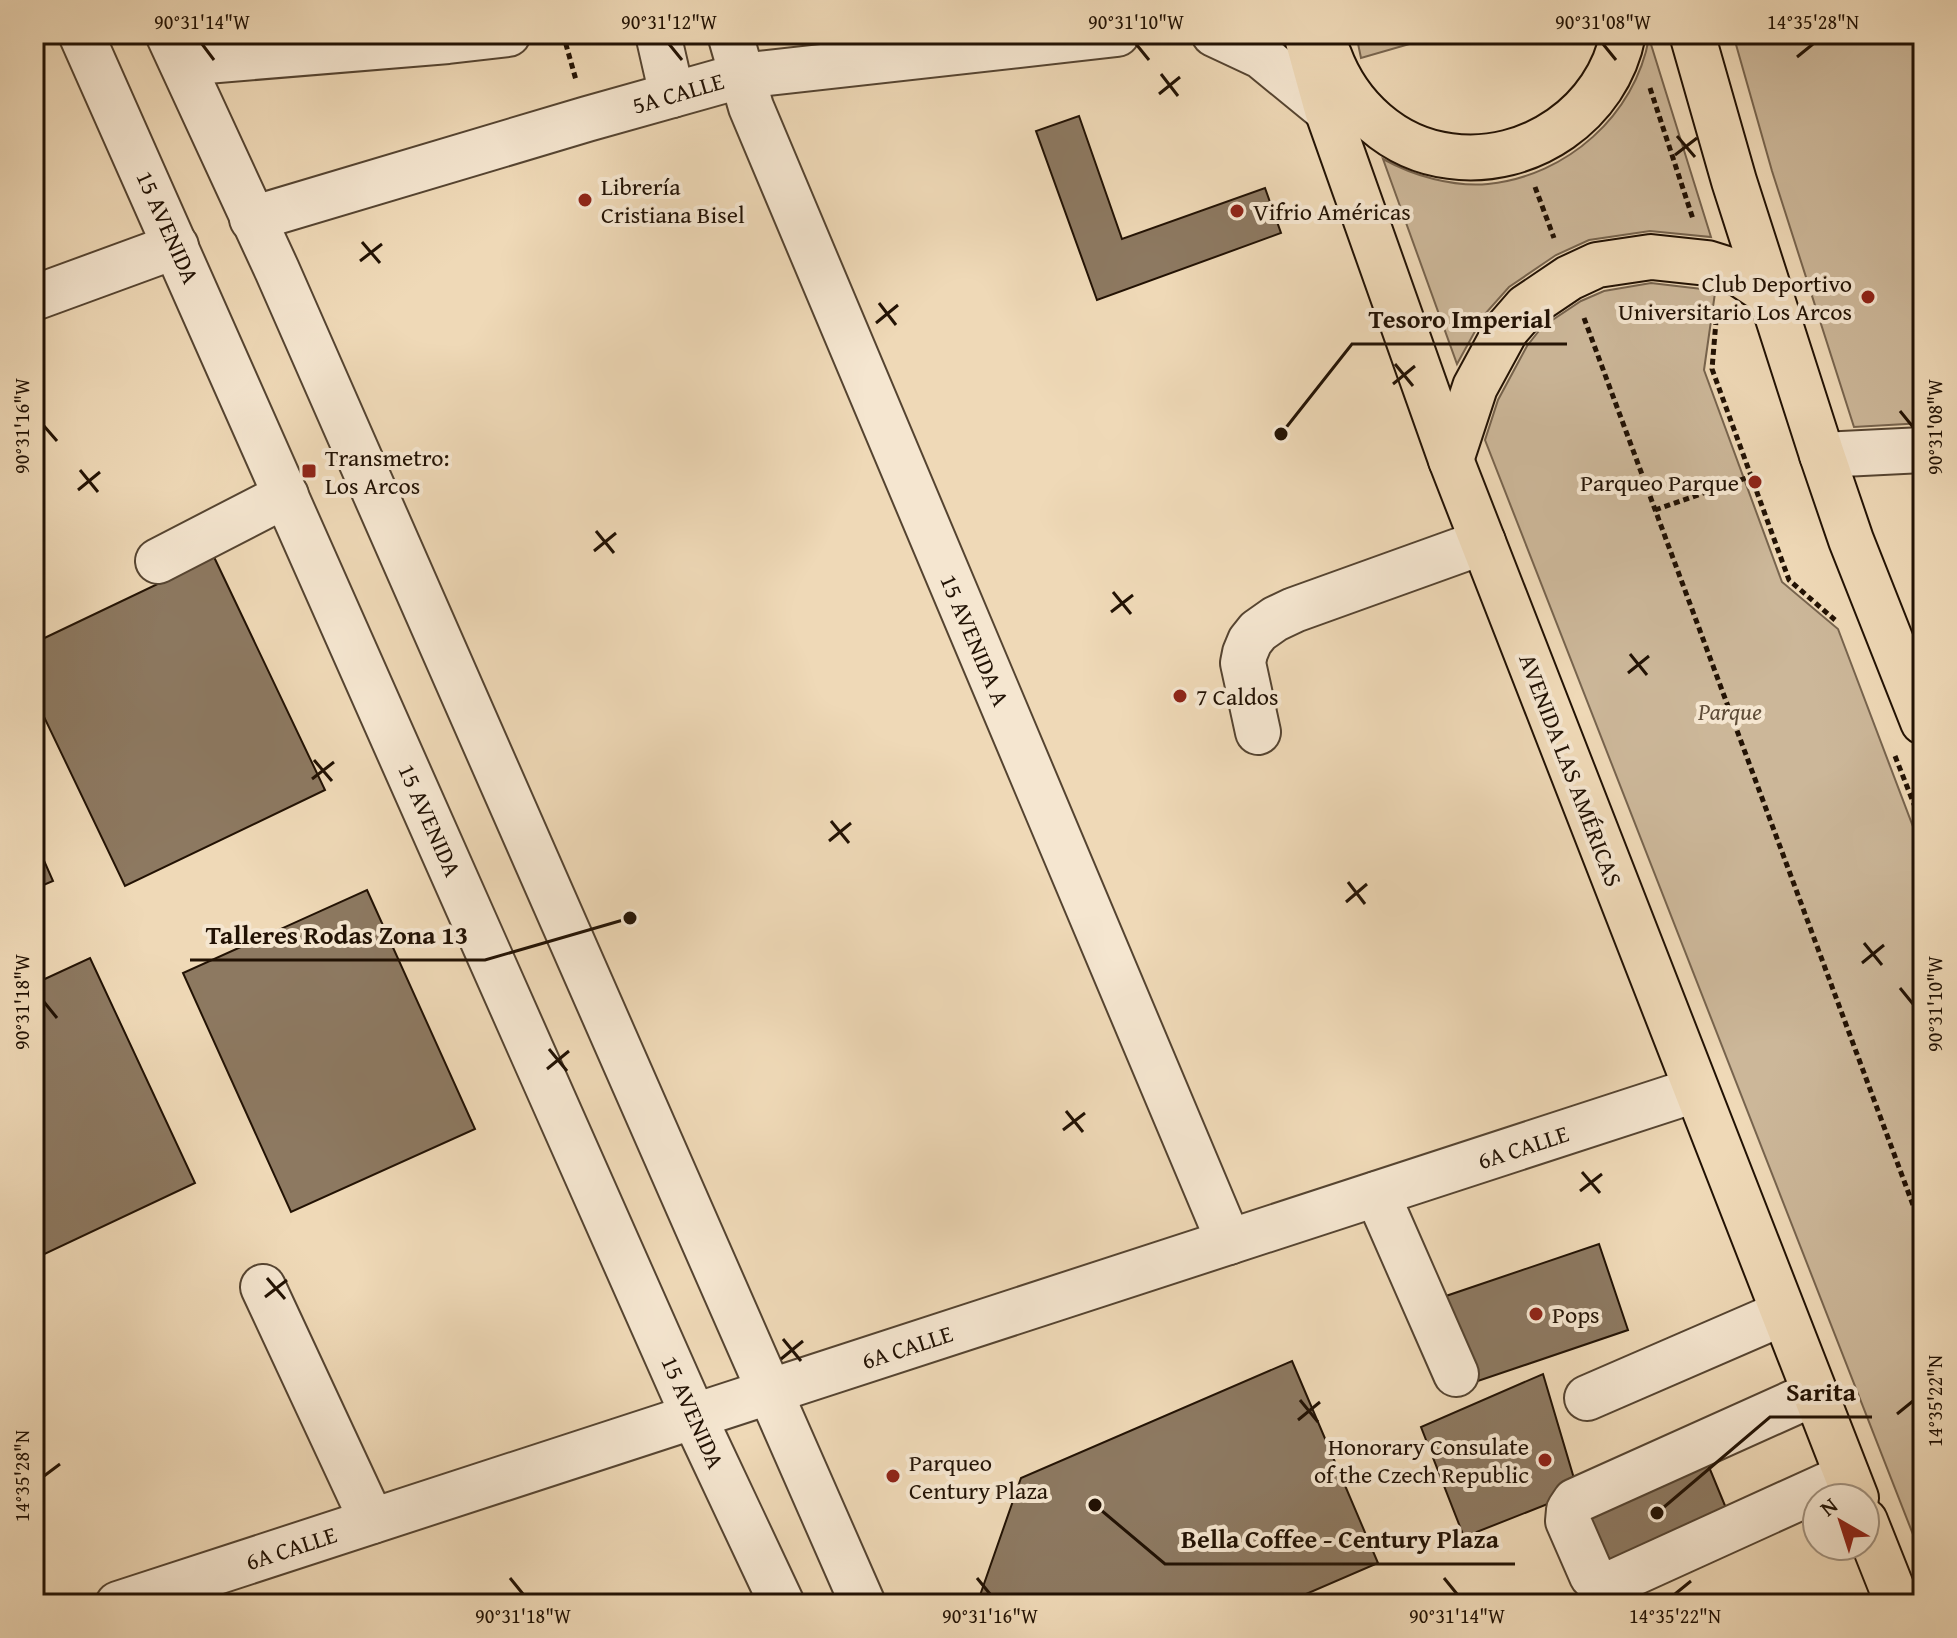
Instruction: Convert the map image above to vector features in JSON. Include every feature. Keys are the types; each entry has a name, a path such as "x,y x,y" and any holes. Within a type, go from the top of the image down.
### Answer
{"main road":[{"name":"AVENIDA LAS AMÉRICAS","path":"1306,34 1334,126 1451,460 1850,1482"},
{"path":"1319,34 1334,126"},
{"path":"1319,34 1336,74 1355,104 1382,129 1414,146 1449,156 1485,157 1521,150 1554,135 1582,112 1604,84 1620,51 1623,34"},
{"path":"1692,34 1734,181 1851,540 1907,733"},
{"path":"1451,460 1475,387 1506,330 1526,307 1569,278 1597,265 1651,257 1707,263 1740,274 1770,294"},
{"path":"1881,1561 1898,1604"}],"street":[{"name":"15 AVENIDA","path":"81,34 694,1417 782,1604"},
{"path":"508,34 175,48 277,270 863,1604"},
{"path":"658,34 672,95"},
{"name":"15 AVENIDA A","path":"730,34 740,76 763,137 1229,1242"},
{"name":"5A CALLE","path":"252,219 740,76 1117,34"},
{"path":"1214,34 1261,56 1334,126"},
{"path":"34,298 176,246"},
{"path":"1822,455 1923,450"},
{"path":"158,561 286,495"},
{"path":"1258,732 1243,663 1250,641 1258,631 1294,610 1483,542"},
{"name":"6A CALLE","path":"118,1604 1695,1090"},
{"path":"1377,1194 1456,1374"},
{"path":"263,1287 372,1521"},
{"path":"1587,1398 1783,1313"},
{"path":"1801,1507 1614,1582 1602,1584 1592,1576 1568,1521 1569,1510 1575,1501 1815,1393"}],"path":[{"path":"1647,79 1718,294 1712,369 1789,580 1835,620"},
{"path":"1521,150 1923,1232"},
{"path":"1655,510 1752,476"},
{"path":"1907,733 1923,827"}],"green space":[{"path":"1356,34 1444,34 1361,58"},
{"name":"Club Deportivo Universitario Los Arcos","path":"1733,34 1923,34 1923,423 1854,427 1772,171"},
{"path":"1649,38 1711,237 1650,231 1589,240 1556,255 1509,287 1484,315 1457,364 1383,159 1420,175 1461,184 1488,184 1517,179 1545,169 1570,155 1613,116 1641,66"},
{"name":"Parque","path":"1651,283 1715,293 1704,370 1782,582 1838,629 1923,853 1923,1560 1485,440 1498,400 1527,346 1542,327 1581,301 1604,291"}],"building":[{"name":"Vifrio Américas","path":"1079,116 1122,239 1265,188 1281,233 1097,300 1036,131"},
{"path":"214,557 325,790 125,886 34,696 34,643"},
{"path":"34,838 53,881 34,889"},
{"path":"367,890 475,1129 291,1212 183,973"},
{"path":"90,958 195,1183 34,1259 34,984"},
{"name":"Pops","path":"1599,1244 1628,1330 1472,1383 1443,1297"},
{"path":"1292,1361 1378,1563 1283,1604 977,1604 1021,1478"},
{"path":"1543,1374 1578,1492 1464,1537 1421,1427"},
{"path":"1702,1450 1733,1525 1614,1568 1580,1502"}],"place":[{"name":"Librería Cristiana Bisel","path":"585,200"},
{"name":"Vifrio Américas","path":"1237,211"},
{"name":"Club Deportivo Universitario Los Arcos","path":"1868,297"},
{"name":"Tesoro Imperial","path":"1281,434"},
{"name":"Transmetro: Los Arcos","path":"309,471"},
{"name":"Parqueo Parque","path":"1755,482"},
{"name":"7 Caldos","path":"1180,696"},
{"name":"Talleres Rodas Zona 13","path":"630,918"},
{"name":"Pops","path":"1536,1314"},
{"name":"Honorary Consulate of the Czech Republic","path":"1545,1460"},
{"name":"Parqueo Century Plaza","path":"893,1476"},
{"name":"Bella Coffee - Century Plaza","path":"1095,1505"},
{"name":"Sarita","path":"1657,1513"}]}
